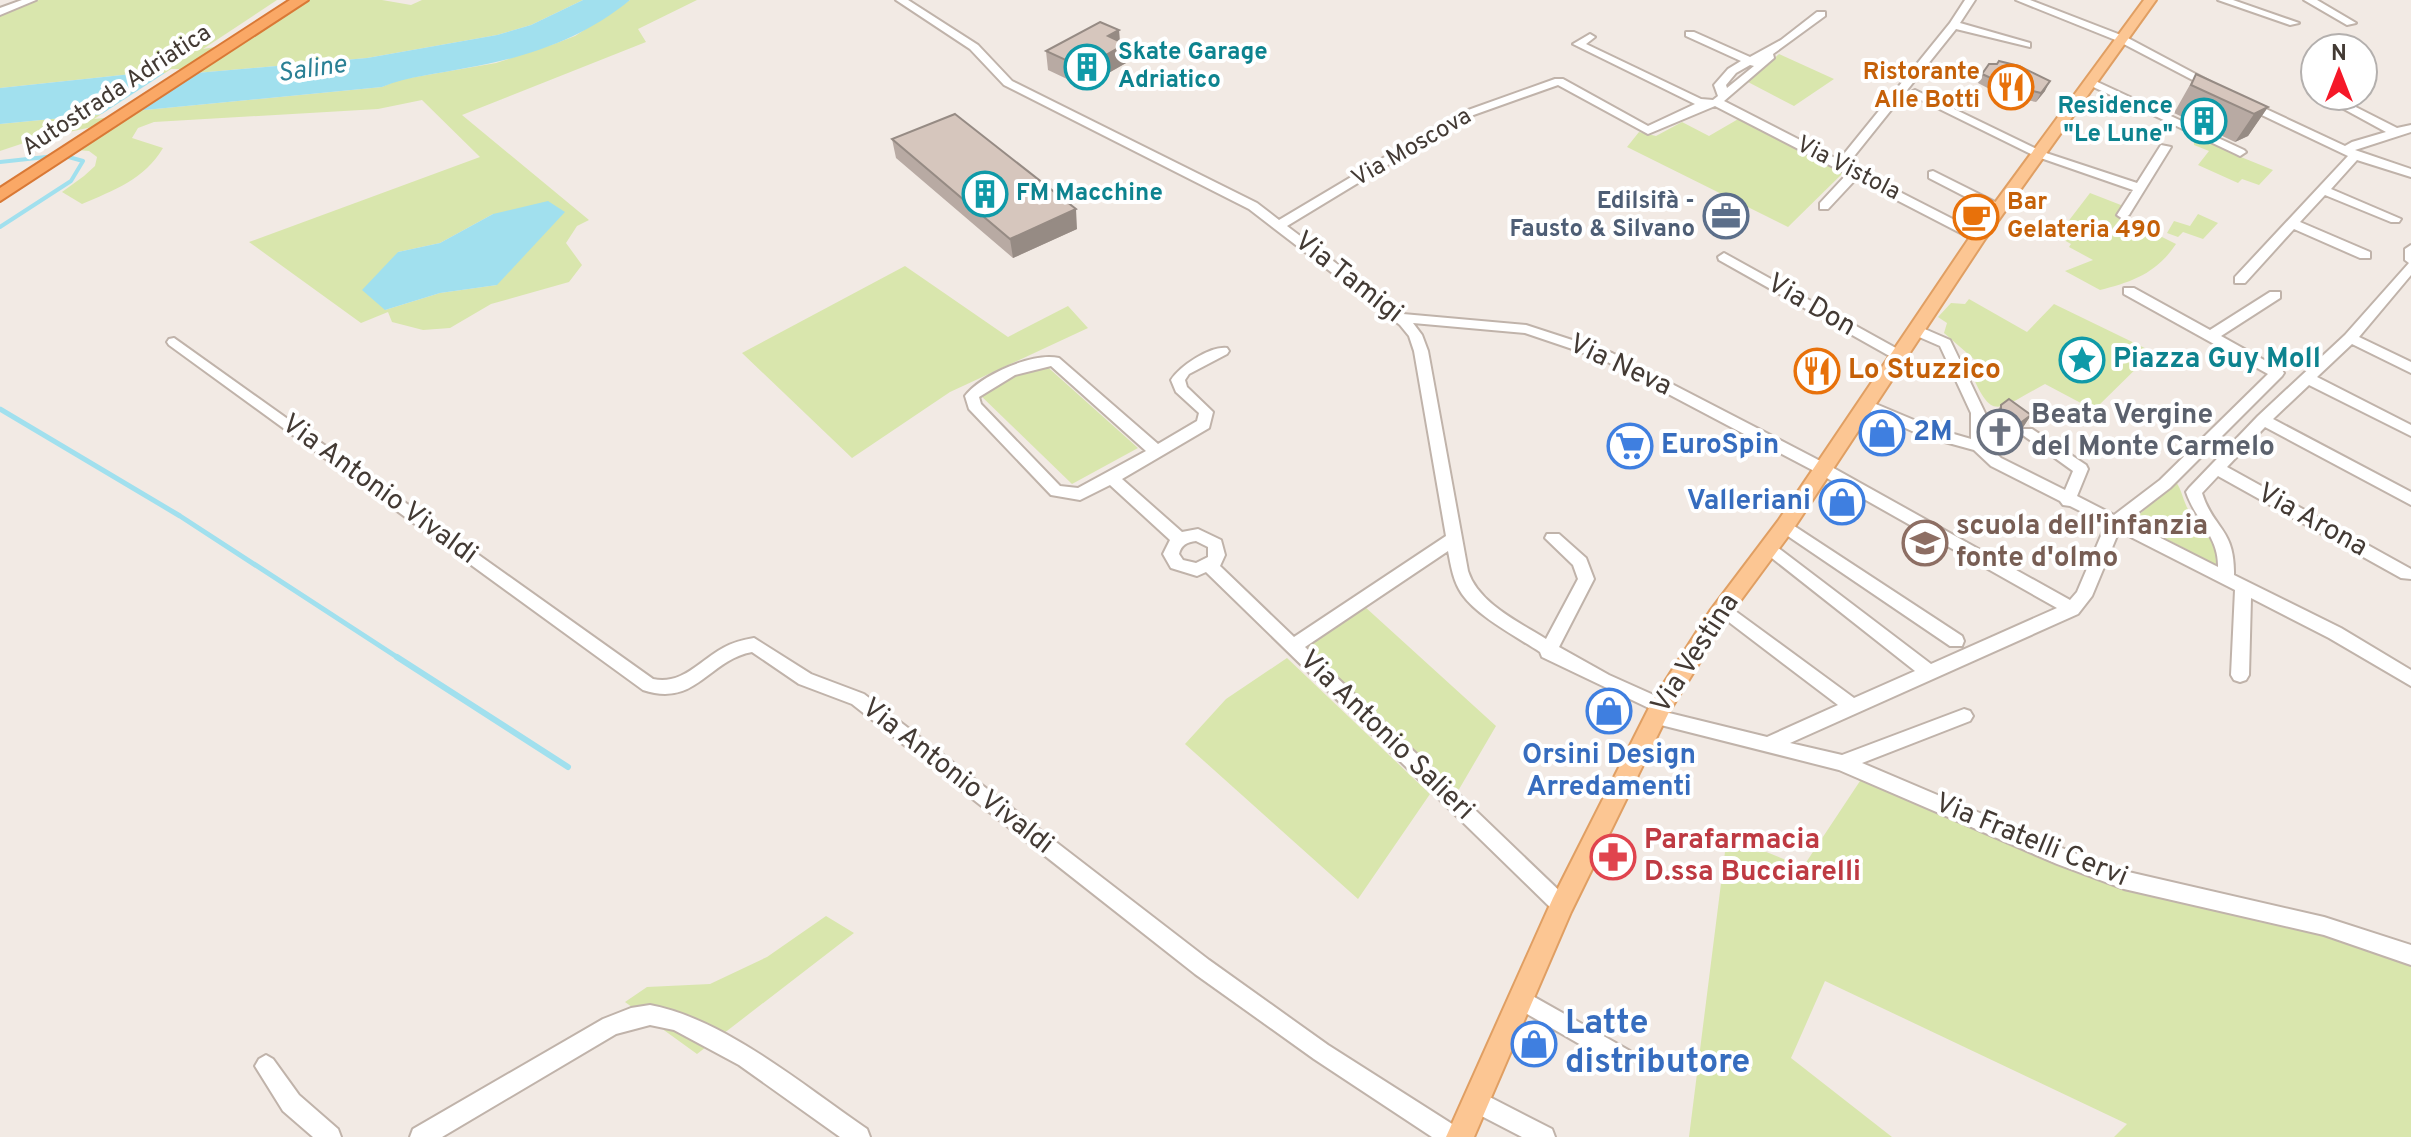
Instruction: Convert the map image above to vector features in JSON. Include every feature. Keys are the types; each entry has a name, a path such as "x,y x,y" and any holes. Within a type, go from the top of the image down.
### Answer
{"highway":[{"name":"Autostrada Adriatica","path":"250,28 285,0"},
{"name":"Autostrada Adriatica","path":"9,185 250,28 300,0"}],"main road":[{"name":"Via Vestina","path":"1460,1137 1562,906 1658,711 1723,608 1785,526 1978,237 2150,0"}],"street":[{"path":"0,12 31,0"},
{"name":"Via Tamigi","path":"901,0 974,47 1004,81 1224,190 1279,225 1401,318 1413,331 1421,351 1461,578 1470,595 1548,652 1658,711"},
{"path":"1841,165 1954,25 1970,0"},
{"path":"2223,0 2294,23"},
{"path":"2309,0 2351,23"},
{"path":"2026,1 2122,39 2227,94"},
{"path":"1716,101 1725,76 1758,54 1767,54 1821,14"},
{"path":"1954,25 2026,45"},
{"path":"1690,34 1762,66"},
{"name":"Via Vistola","path":"1590,37 1578,44 1699,102 1716,101 1978,237"},
{"path":"1716,101 1762,66 1769,58 1767,54"},
{"name":"Via Moscova","path":"1279,225 1461,116 1559,81 1648,131 1716,101"},
{"path":"2091,82 2240,152"},
{"path":"1915,93 2039,154 2139,188"},
{"path":"2239,100 2351,153 2411,173"},
{"path":"2357,112 2395,132"},
{"path":"2240,280 2323,190 2356,144 2411,128"},
{"path":"2123,215 2165,147"},
{"path":"1824,206 1855,173"},
{"path":"1933,175 1999,209"},
{"path":"2323,190 2395,219"},
{"path":"2292,223 2365,255"},
{"path":"2411,249 2411,260"},
{"name":"Via Don","path":"1724,257 1898,355"},
{"path":"2226,577 2228,554 2220,532 2197,506 2194,492 2263,420 2350,338 2411,267"},
{"path":"1767,745 2072,609 2084,596 2115,522 2165,484 2277,373 2129,291"},
{"path":"2211,336 2275,295"},
{"name":"Via Neva","path":"1401,318 1507,326 1570,342 1630,367 1823,469 2072,609"},
{"path":"1915,330 1945,343 1978,413 1979,446"},
{"path":"2350,338 2411,368"},
{"name":"Via Antonio Vivaldi","path":"174,342 649,685 666,689 681,686 734,650 754,645 805,679 858,699 1189,958 1321,1052 1452,1137"},
{"path":"1157,452 1054,361 1037,362 974,393 974,406 1056,491 1080,494 1112,478 1157,452 1206,422 1206,412 1181,389 1178,380 1184,371 1222,351"},
{"path":"2307,378 2411,431"},
{"path":"1866,405 1928,432 1979,446 1996,462 2068,501 2335,633 2411,679"},
{"path":"2263,420 2411,499"},
{"path":"2027,433 2081,469 2068,501"},
{"name":"Via Arona","path":"2216,468 2407,574"},
{"path":"1112,478 1179,539 1171,554 1177,564 1197,570 1210,566"},
{"path":"1785,526 1956,641"},
{"name":"Via Antonio Salieri","path":"1179,539 1198,535 1210,540 1217,549 1210,566 1562,906"},
{"path":"1548,652 1586,582 1580,562 1553,538"},
{"path":"1294,646 1454,539"},
{"path":"1769,547 1930,673"},
{"path":"2240,675 2243,586"},
{"path":"1723,608 1853,707"},
{"name":"Via Fratelli Cervi","path":"1658,711 1767,745 1842,763 2112,876 2324,926 2411,955"},
{"path":"1842,763 1964,716"},
{"path":"1522,1000 1623,1058"},
{"path":"421,1137 610,1026 650,1015 677,1020 727,1046 859,1137"},
{"path":"266,1066 291,1103 330,1137"},
{"path":"1476,1101 1544,1137"}],"green space":[{"path":"39,0 277,0 203,49 244,42 310,0 382,0 411,5 422,0 583,0 531,25 497,35 367,58 196,73 141,73 0,88 0,14"},
{"path":"630,0 697,0 638,29 646,42 462,115 589,220 577,226 566,243 582,265 569,282 491,304 450,328 423,330 392,322 388,312 361,323 249,242 480,157 422,100 378,109 154,122 138,128 132,138 163,148 155,159 127,183 82,204 62,192 95,166 97,157 89,151 77,150 119,121 33,140 0,151 0,124 382,87 398,80 496,63 575,36","holes":["493,214 497,285 440,293 385,310 398,252 440,243"]},
{"path":"1779,54 1834,79 1794,106 1748,82"},
{"path":"1740,118 1844,172 1788,227 1627,147 1639,132 1656,136 1682,122 1709,136"},
{"path":"2193,132 2273,170 2259,185 2242,179 2238,183 2198,165 2209,151 2194,145"},
{"path":"2090,193 2126,207 2120,216 2176,244 2161,262 2143,275 2100,290 2065,271 2093,260 2069,247 2071,244 2057,236"},
{"path":"2198,214 2218,223 2203,239 2183,232 2178,237 2167,233 2174,221 2190,226"},
{"path":"905,266 1008,337 1068,306 1088,328 950,392 852,458 742,353"},
{"path":"1969,299 2027,332 2054,304 2153,352 2094,410 2045,384 2015,401 1996,407 1983,396 1967,364 1975,360 1944,333 1947,323 1938,317 1951,303 1965,304"},
{"path":"1042,362 1138,448 1072,484 978,393"},
{"path":"2176,482 2189,511 2212,539 2216,565 2132,521"},
{"path":"1364,606 1496,726 1458,791 1305,647"},
{"path":"1287,658 1430,794 1358,899 1185,744 1226,699"},
{"path":"1862,778 2102,882 2358,944 2411,964 2411,1137 2114,1137 2127,1124 1825,981 1791,1058 1892,1137 1689,1137 1727,836 1803,867"},
{"path":"826,916 854,933 697,1054 625,1002 647,987 710,984 767,957"}],"water":[{"name":"Saline","path":"583,0 630,0 593,26 552,45 488,64 382,87 0,124 0,88 141,73 196,73 367,58 497,35 531,25"},
{"path":"548,201 565,212 497,285 440,293 385,310 362,290 398,252 440,243 493,214"}],"pier":[{"path":"171,69 196,69 131,115 94,119"}],"building":[{"path":"1100,22 1119,30 1108,36 1125,44 1083,68 1046,51"},
{"path":"1999,61 2019,66 2050,81 2041,93 2004,84 1982,74 1989,64"},
{"path":"2196,74 2268,107 2254,114 2191,85"},
{"name":"FM Macchine","path":"955,114 1076,209 1010,239 892,139"},
{"path":"2009,399 2031,415 2015,427 2001,419 2001,405"}],"waterway":[{"path":"0,162 55,156"},
{"path":"0,227 71,181 83,161 65,156"},
{"path":"0,409 180,516 400,659"},
{"path":"397,657 568,767"}],"place":[{"name":"Skate Garage Adriatico","path":"1087,67"},
{"name":"Ristorante Alle Botti","path":"2011,87"},
{"name":"Residence \"Le Lune\"","path":"2204,121"},
{"name":"FM Macchine","path":"985,194"},
{"name":"Edilsifà - Fausto & Silvano","path":"1726,216"},
{"name":"Bar Gelateria 490","path":"1976,217"},
{"name":"Piazza Guy Moll","path":"2082,360"},
{"name":"Lo Stuzzico","path":"1817,371"},
{"name":"Beata Vergine del Monte Carmelo","path":"2000,432"},
{"name":"2M","path":"1882,433"},
{"name":"EuroSpin","path":"1630,446"},
{"name":"Valleriani","path":"1842,502"},
{"name":"scuola dell'infanzia fonte d'olmo","path":"1925,543"},
{"name":"Orsini Design Arredamenti","path":"1609,711"},
{"name":"Parafarmacia D.ssa Bucciarelli","path":"1613,857"},
{"name":"Latte distributore","path":"1534,1044"}]}
